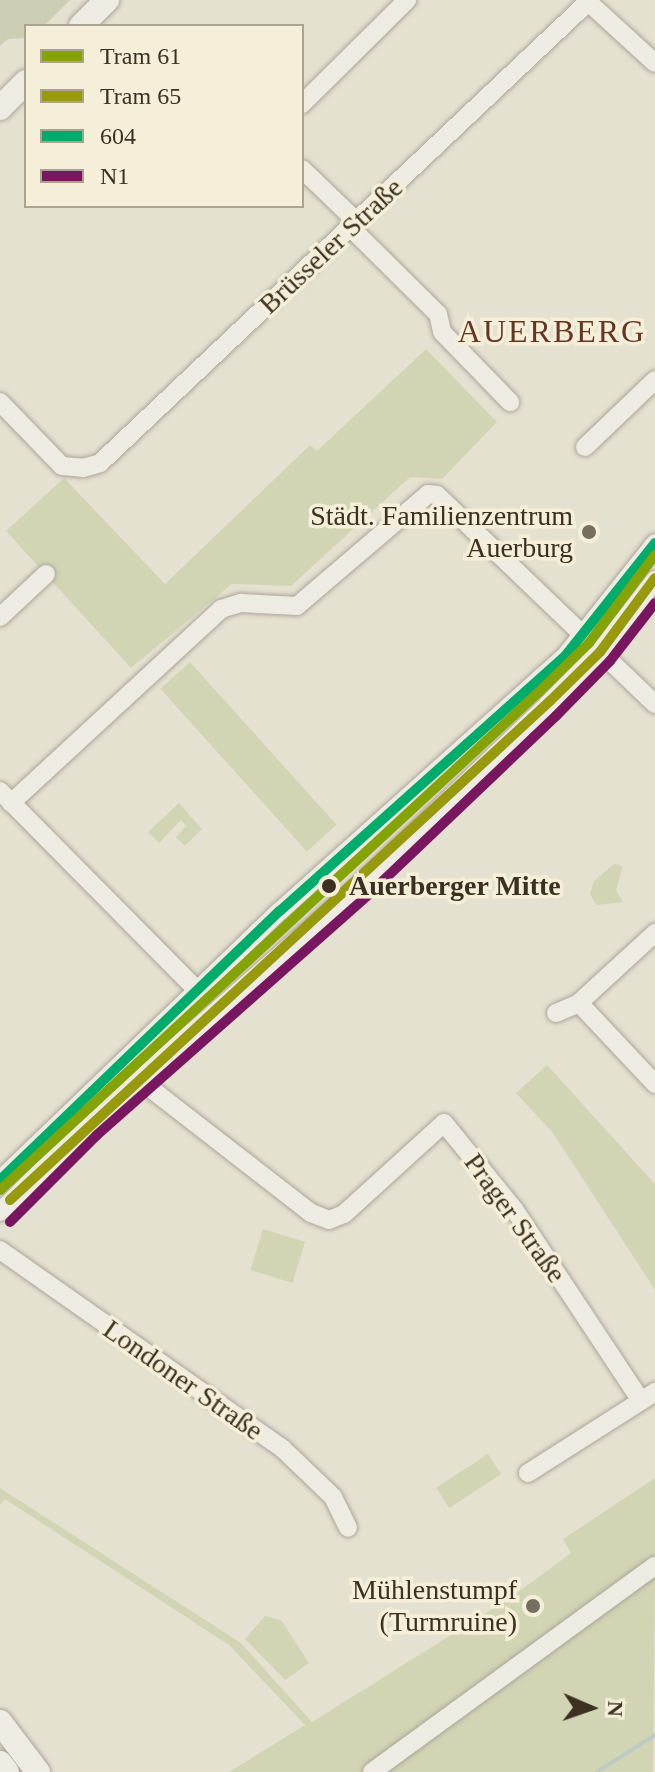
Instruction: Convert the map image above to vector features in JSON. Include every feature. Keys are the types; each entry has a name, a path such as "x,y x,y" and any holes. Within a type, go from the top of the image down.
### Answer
{"main road":[{"path":"83,24 107,0"},
{"path":"0,108 24,84"},
{"path":"0,1722 38,1772"},
{"path":"0,1763 7,1772"}],"street":[{"path":"304,102 407,0"},
{"name":"Brüsseler Straße","path":"0,402 62,466 83,468 100,463 354,225 586,1 655,63"},
{"path":"304,171 438,314 442,332 510,402"},
{"path":"585,447 655,380"},
{"path":"199,992 5,797 228,606 297,606 428,494 437,495 581,638 600,651 655,704"},
{"path":"0,1180 280,911 487,729 581,638 655,543"},
{"path":"0,617 46,574"},
{"path":"0,1212 137,1078 359,885 600,651 655,580"},
{"path":"556,1013 579,1003 655,933"},
{"path":"579,1003 655,1084"},
{"name":"Prager Straße","path":"137,1078 311,1213 329,1220 344,1214 444,1123 514,1209 648,1396 528,1473"},
{"name":"Londoner Straße","path":"0,1250 283,1449 333,1497 348,1528"},
{"path":"372,1772 655,1566"}],"green space":[{"path":"0,0 70,0 46,24 24,24 24,38 8,39 0,46"},
{"path":"426,349 497,422 442,479 410,477 291,586 232,584 131,668 6,531 64,478 165,584 310,445 317,451"},
{"path":"190,662 337,825 307,852 160,689"},
{"path":"179,803 202,829 185,846 176,837 186,826 181,820 159,843 148,832"},
{"path":"614,864 623,866 616,890 623,902 596,905 590,894 594,881"},
{"path":"547,1065 655,1184 655,1290 553,1133 516,1093"},
{"path":"263,1229 305,1242 293,1283 250,1270"},
{"path":"488,1454 501,1474 449,1508 436,1488"},
{"path":"655,1478 655,1556 364,1772 229,1772 305,1725 229,1645 5,1499 0,1504 0,1488 241,1643 312,1722 510,1598 571,1553 563,1539"},
{"path":"655,1577 653,1772 387,1772 431,1736"},
{"path":"265,1616 281,1620 309,1663 285,1680 245,1639"}],"waterway":[{"path":"597,1772 655,1735"}],"tram line":[{"name":"61","path":"0,1190 540,691 589,643 655,555"},
{"name":"65","path":"10,1200 550,701 600,652 655,578"}],"transit line":[{"name":"604","path":"0,1180 280,911 566,655 655,543"},
{"name":"N1","path":"10,1222 97,1135 368,895 556,716 610,661 655,603"}],"place":[{"name":"Städt. Familienzentrum Auerburg","path":"589,532"},
{"name":"Auerberger Mitte","path":"329,886"},
{"name":"Mühlenstumpf (Turmruine)","path":"533,1606"}],"district":[{"name":"AUERBERG","path":"552,331"}]}
